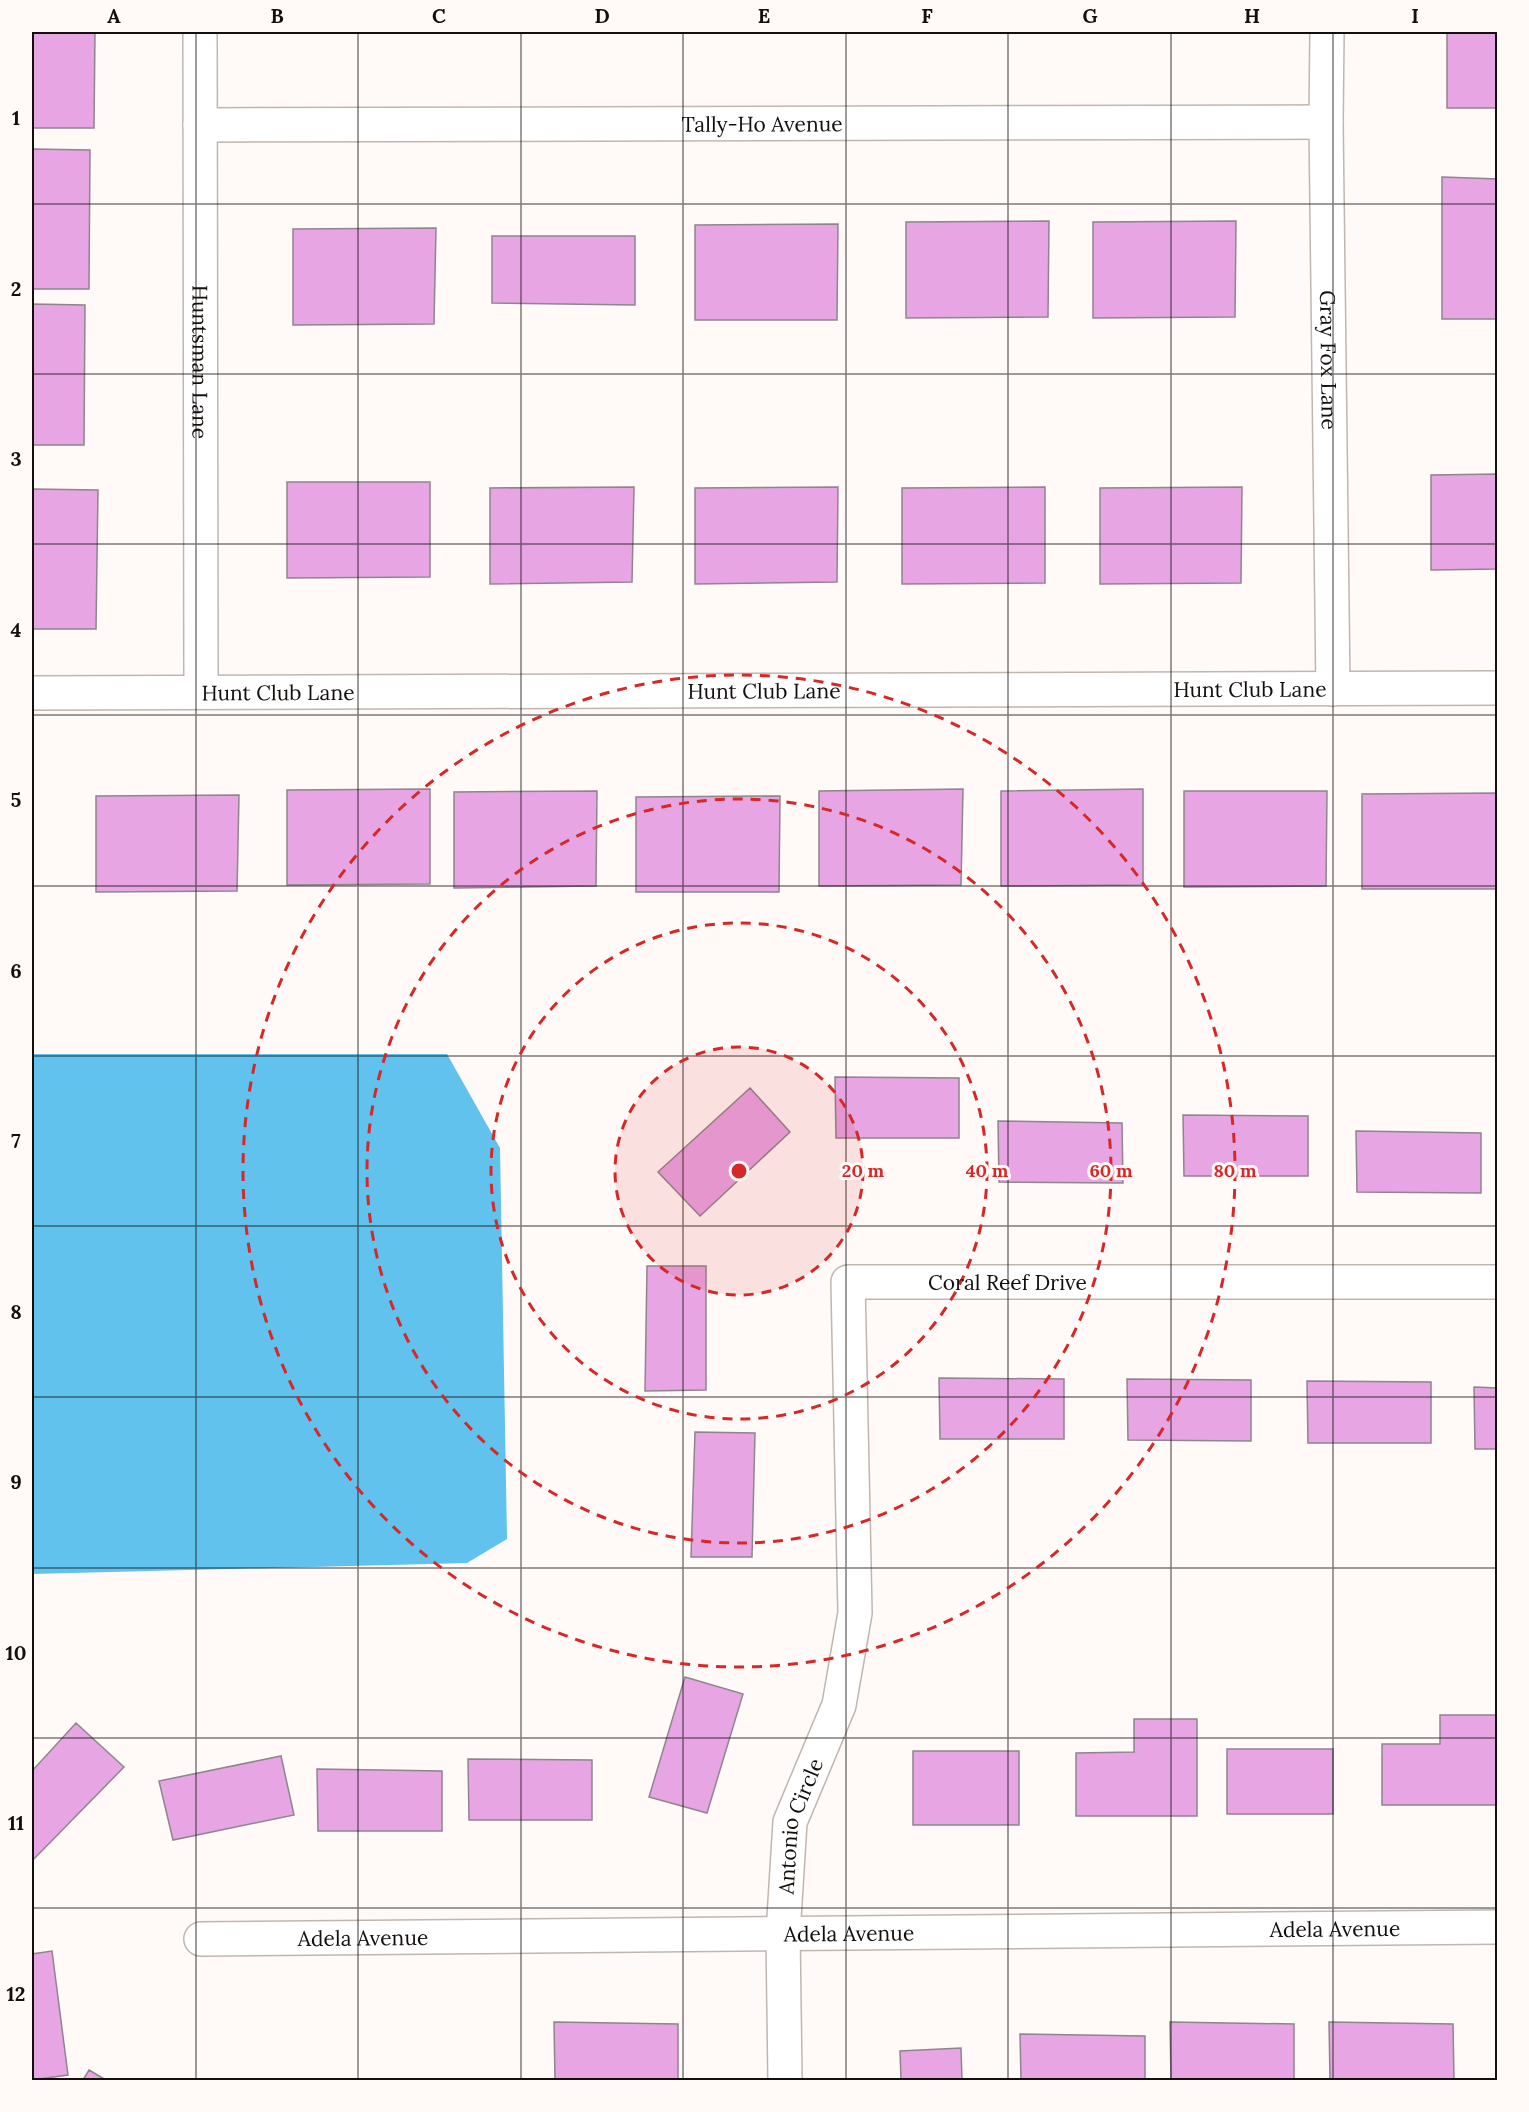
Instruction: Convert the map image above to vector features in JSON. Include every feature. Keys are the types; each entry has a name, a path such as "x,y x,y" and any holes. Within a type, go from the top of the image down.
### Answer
{"street":[{"name":"Huntsman Lane","path":"200,32 201,691"},
{"name":"Gray Fox Lane","path":"1327,32 1326,122 1333,689"},
{"name":"Tally-Ho Avenue","path":"200,125 1326,122"},
{"name":"Hunt Club Lane","path":"32,693 1497,688"},
{"name":"Coral Reef Drive","path":"855,1613 848,1282 1497,1282"},
{"name":"Antonio Circle","path":"785,2080 783,1934 790,1822 839,1705 855,1613"},
{"name":"Adela Avenue","path":"201,1939 1497,1927"}],"water":[{"path":"32,1054 447,1054 500,1148 507,1539 467,1563 32,1574"}],"building":[{"path":"32,32 95,32 94,128 32,128"},
{"path":"1447,32 1498,32 1498,108 1447,108"},
{"path":"32,149 90,150 89,289 32,289"},
{"path":"1442,177 1498,179 1498,319 1442,319"},
{"path":"1049,221 1048,317 906,318 906,222"},
{"path":"1236,221 1235,317 1093,318 1093,222"},
{"path":"838,224 837,320 695,320 695,225"},
{"path":"436,228 434,324 293,325 293,229"},
{"path":"492,236 635,236 635,305 492,303"},
{"path":"32,304 85,305 84,445 32,445"},
{"path":"1498,474 1498,569 1431,570 1431,475"},
{"path":"287,482 430,482 430,577 287,578"},
{"path":"634,487 632,582 490,584 490,488"},
{"path":"838,487 837,582 695,584 695,488"},
{"path":"1045,487 1045,583 902,584 902,488"},
{"path":"1242,487 1241,583 1100,584 1100,488"},
{"path":"32,489 98,490 96,629 32,629"},
{"path":"430,789 430,884 287,885 287,790"},
{"path":"963,789 961,885 819,886 819,791"},
{"path":"1143,789 1143,885 1001,886 1001,791"},
{"path":"597,791 596,886 454,888 454,792"},
{"path":"1184,791 1327,791 1326,886 1184,887"},
{"path":"1498,793 1498,889 1362,889 1362,794"},
{"path":"239,795 237,891 96,892 96,796"},
{"path":"780,796 779,892 636,892 636,797"},
{"path":"835,1077 959,1078 959,1138 836,1138"},
{"path":"750,1088 790,1132 700,1216 658,1172"},
{"path":"1183,1115 1308,1116 1308,1176 1184,1176"},
{"path":"998,1121 1122,1123 1123,1183 999,1182"},
{"path":"1356,1131 1481,1133 1481,1193 1357,1192"},
{"path":"647,1266 706,1266 706,1390 645,1391"},
{"path":"939,1378 1064,1379 1064,1439 940,1439"},
{"path":"1127,1379 1251,1380 1251,1441 1128,1440"},
{"path":"1307,1381 1431,1382 1431,1443 1308,1443"},
{"path":"1474,1387 1498,1388 1498,1449 1475,1449"},
{"path":"695,1432 755,1433 752,1557 691,1557"},
{"path":"685,1677 743,1694 707,1813 649,1797"},
{"path":"1440,1715 1498,1715 1498,1805 1382,1805 1382,1744 1440,1744"},
{"path":"1134,1719 1197,1719 1197,1816 1076,1816 1076,1753 1134,1752"},
{"path":"76,1723 124,1767 32,1861 32,1771"},
{"path":"1227,1749 1333,1749 1333,1814 1227,1814"},
{"path":"913,1751 1019,1751 1019,1825 913,1825"},
{"path":"281,1756 294,1815 173,1840 159,1781"},
{"path":"468,1759 592,1760 592,1820 469,1820"},
{"path":"317,1769 442,1771 442,1831 318,1831"},
{"path":"52,1951 68,2075 32,2080 32,1954"},
{"path":"554,2022 678,2024 678,2080 555,2080"},
{"path":"1170,2022 1294,2024 1294,2080 1171,2080"},
{"path":"1329,2022 1453,2024 1454,2080 1330,2080"},
{"path":"1020,2034 1145,2036 1145,2080 1021,2080"},
{"path":"961,2048 962,2080 901,2080 900,2051"},
{"path":"89,2070 106,2080 83,2080"}]}
